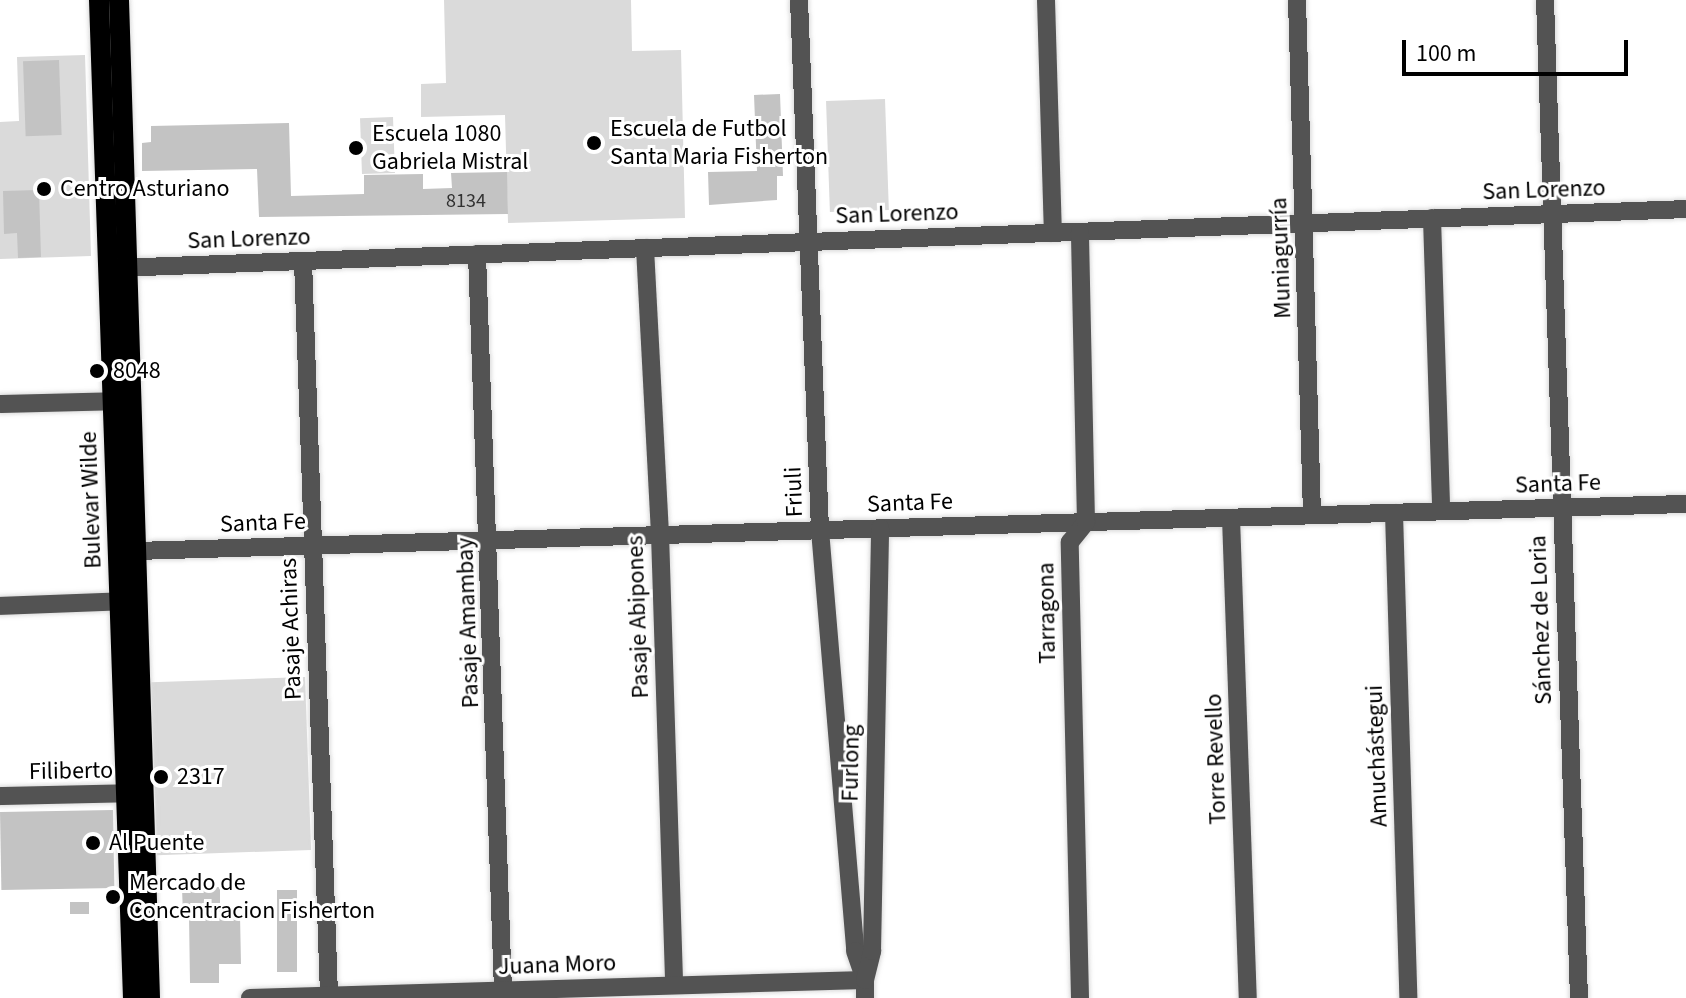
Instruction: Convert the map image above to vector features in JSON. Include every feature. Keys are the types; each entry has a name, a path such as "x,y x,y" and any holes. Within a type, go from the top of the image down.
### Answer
{"main road":[{"name":"Bulevar Wilde","path":"99,0 118,268 123,401 135,794 133,998"},
{"name":"Bulevar Wilde","path":"118,268 119,0"},
{"name":"Bulevar Wilde","path":"123,401 136,551 129,602"},
{"name":"Bulevar Wilde","path":"135,794 150,998"}],"street":[{"name":"Friuli","path":"799,0 820,530 855,951 865,989"},
{"path":"1046,0 1053,233"},
{"name":"Muniagurría","path":"1297,0 1312,515"},
{"name":"Sánchez de Loria","path":"1545,0 1579,998"},
{"name":"San Lorenzo","path":"118,268 1686,209"},
{"path":"1432,218 1441,511"},
{"name":"Tarragona","path":"1080,232 1086,522 1070,542 1080,998"},
{"name":"Pasaje Abipones","path":"645,248 660,534 674,985"},
{"name":"Pasaje Amambay","path":"477,254 490,540 503,991"},
{"name":"Pasaje Achiras","path":"303,261 329,996"},
{"path":"0,404 123,401"},
{"name":"Santa Fe","path":"136,551 1686,504"},
{"name":"Amuchástegui","path":"1394,513 1408,998"},
{"name":"Torre Revello","path":"1231,518 1248,998"},
{"name":"Furlong","path":"865,989 872,951 880,528"},
{"path":"0,606 129,602"},
{"name":"Filiberto","path":"0,796 135,794"},
{"name":"Juana Moro","path":"250,998 674,985 865,989"}],"shaded area":[{"path":"444,0 631,0 632,51 681,50 685,218 508,223 505,115 421,117 421,84 446,83"},
{"name":"Centro Asturiano","path":"85,55 91,256 0,259 0,122 19,121 17,57"},
{"path":"885,99 889,210 830,212 826,101"},
{"path":"393,117 395,173 362,174 360,118"},
{"path":"305,677 311,850 157,855 151,682"}],"building":[{"path":"59,60 62,135 26,136 23,61"},
{"path":"780,94 783,176 777,176 777,200 709,205 708,172 757,171 754,95"},
{"path":"289,123 291,196 364,194 364,175 423,174 423,189 452,188 451,173 507,172 508,214 259,217 257,169 142,171 142,143 151,142 151,126"},
{"path":"39,190 41,257 18,258 17,233 4,234 3,191"},
{"path":"113,810 114,888 1,890 0,812"},
{"path":"220,887 220,915 240,915 241,964 219,964 219,983 190,983 189,916 183,916 182,888"},
{"path":"277,890 297,890 297,972 277,972"},
{"path":"70,902 89,902 89,914 70,914"}],"place":[{"name":"Escuela de Futbol Santa Maria Fisherton","path":"594,143"},
{"name":"Escuela 1080 Gabriela Mistral","path":"356,148"},
{"name":"Centro Asturiano","path":"44,189"},
{"name":"8048","path":"97,371"},
{"name":"2317","path":"161,777"},
{"name":"Al Puente","path":"93,843"},
{"name":"Mercado de Concentracion Fisherton","path":"113,897"}]}
